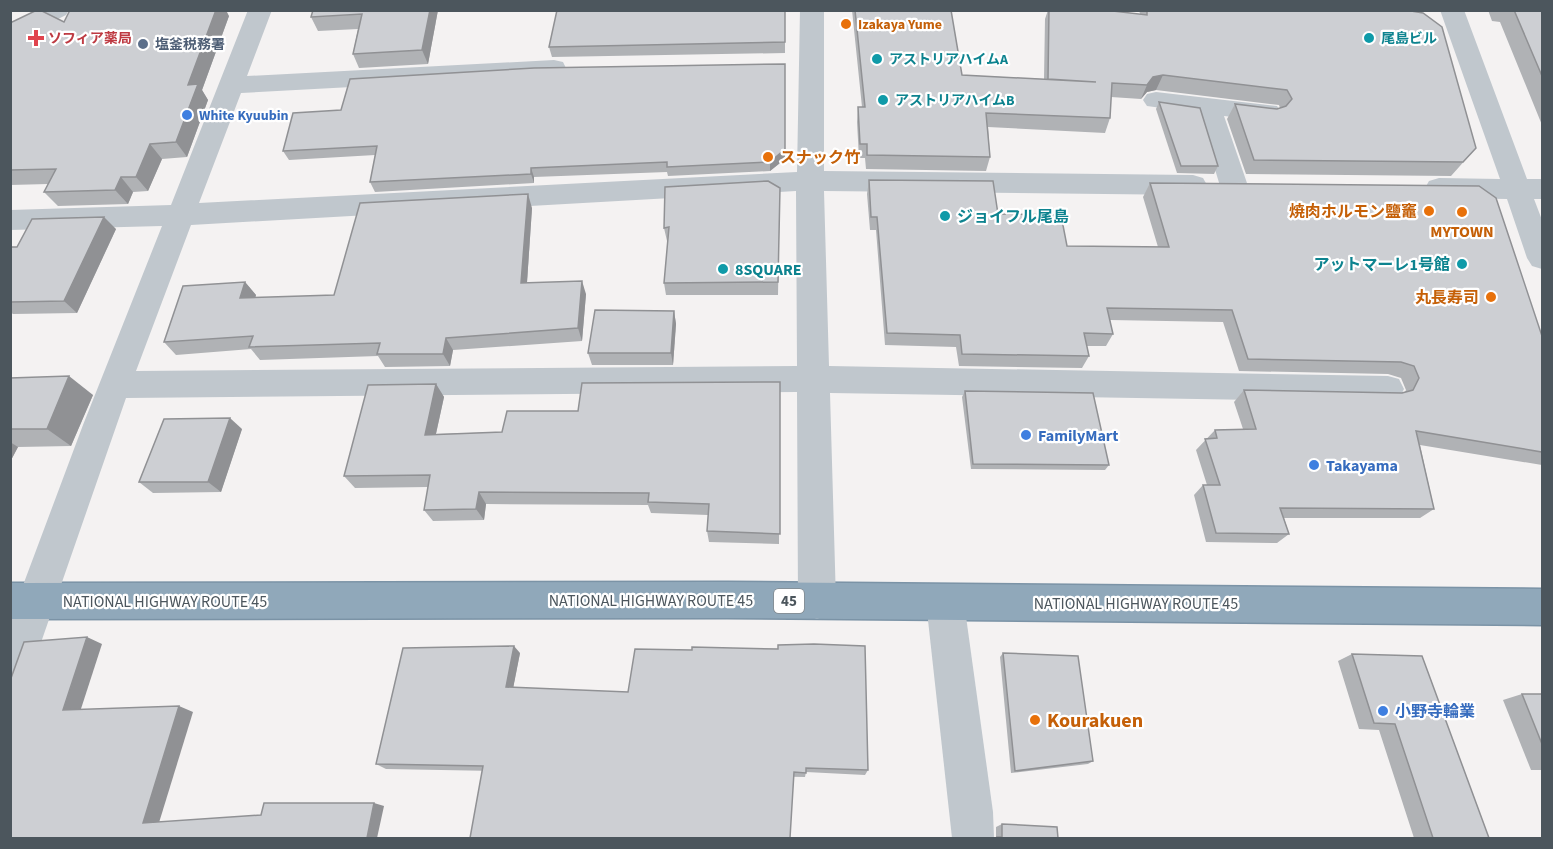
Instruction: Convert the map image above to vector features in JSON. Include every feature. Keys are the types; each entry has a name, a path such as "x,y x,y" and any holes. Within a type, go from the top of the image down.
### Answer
{"highway":[{"name":"NATIONAL HIGHWAY ROUTE 45","path":"23,601 817,601 1542,607"}],"street":[{"path":"10,36 58,10"},
{"path":"10,677 23,601 116,385 179,215 260,10"},
{"path":"812,10 800,64 810,181 817,601"},
{"path":"1447,18 1530,189 1542,258"},
{"path":"232,84 573,68"},
{"path":"1156,100 1268,112"},
{"path":"10,220 179,215 529,194 810,181 1245,186 1208,105"},
{"path":"1418,188 1530,189"},
{"path":"116,385 815,379 1389,389"},
{"path":"945,602 972,812 973,838"}],"building":[{"path":"37,10 64,22 70,10 216,10 188,85 198,84 176,142 150,144 136,177 121,177 115,190 44,192 56,169 10,170 10,23"},
{"path":"313,10 430,10 422,50 353,54 362,14 311,17"},
{"path":"557,10 785,10 785,42 549,47"},
{"path":"855,10 951,10 962,75 1096,82 1048,79 1049,10 1104,10 1147,15 1147,10 1405,10 1423,13 1442,27 1476,148 1463,162 1254,160 1235,104 1277,109 1286,106 1292,99 1287,90 1163,75 1153,77 1147,85 1112,83 1110,118 986,113 990,157 867,155 867,144 860,144 858,107 865,107"},
{"path":"1514,10 1542,10 1542,76"},
{"path":"785,64 785,149 770,162 667,167 667,162 531,168 531,174 370,182 377,146 283,151 293,113 341,110 350,79 534,68"},
{"path":"1159,102 1200,108 1218,166 1181,166"},
{"path":"869,180 993,181 998,214 1061,215 1067,246 1169,247 1150,183 1479,186 1496,198 1542,336 1542,452 1416,431 1434,509 1280,508 1289,534 1216,533 1203,485 1220,485 1205,439 1217,438 1215,430 1256,429 1244,390 1402,393 1413,390 1419,378 1414,366 1401,362 1248,359 1232,310 1107,308 1113,334 1084,333 1089,356 962,354 960,335 887,333 877,217 871,217"},
{"path":"768,181 780,188 778,282 664,283 669,227 664,228 665,187"},
{"path":"528,194 521,283 582,281 578,328 446,338 443,354 377,354 380,343 249,347 253,336 164,342 183,286 245,282 240,298 334,295 360,203"},
{"path":"104,217 64,301 10,302 10,247 17,247 32,219"},
{"path":"595,310 674,311 671,353 588,353"},
{"path":"69,376 47,429 10,429 10,378"},
{"path":"780,382 780,534 707,531 709,504 648,502 649,493 479,492 476,509 424,510 430,475 344,476 368,385 436,384 425,435 502,432 507,411 578,411 582,383"},
{"path":"965,391 1093,393 1109,465 973,464"},
{"path":"230,418 208,482 139,482 164,419"},
{"path":"87,637 63,710 179,706 143,823 261,815 264,803 374,803 367,838 10,838 10,681 24,642"},
{"path":"778,645 865,646 868,770 806,768 806,773 794,772 790,838 470,838 483,766 376,764 403,648 514,646 506,687 628,692 635,649 692,650 692,647 778,649"},
{"path":"1003,653 1078,656 1093,761 1015,771"},
{"path":"1352,654 1422,656 1489,838 1433,838 1395,724 1374,723"},
{"path":"1522,694 1542,694 1542,744"},
{"path":"1002,824 1057,827 1058,838 997,838 1002,837"}],"place":[{"name":"Izakaya Yume","path":"846,24"},
{"name":"ソフィア薬局","path":"36,38"},
{"name":"尾島ビル","path":"1369,38"},
{"name":"塩釜税務署","path":"143,44"},
{"name":"アストリアハイムA","path":"877,59"},
{"name":"アストリアハイムB","path":"883,100"},
{"name":"White Kyuubin","path":"187,115"},
{"name":"スナック竹","path":"768,157"},
{"name":"焼肉ホルモン鹽竈","path":"1429,211"},
{"name":"MYTOWN","path":"1462,212"},
{"name":"ジョイフル尾島","path":"945,216"},
{"name":"アットマーレ1号館","path":"1462,264"},
{"name":"8SQUARE","path":"723,269"},
{"name":"丸長寿司","path":"1491,297"},
{"name":"FamilyMart","path":"1026,435"},
{"name":"Takayama","path":"1314,465"},
{"name":"小野寺輪業","path":"1383,711"},
{"name":"Kourakuen","path":"1035,720"}]}
